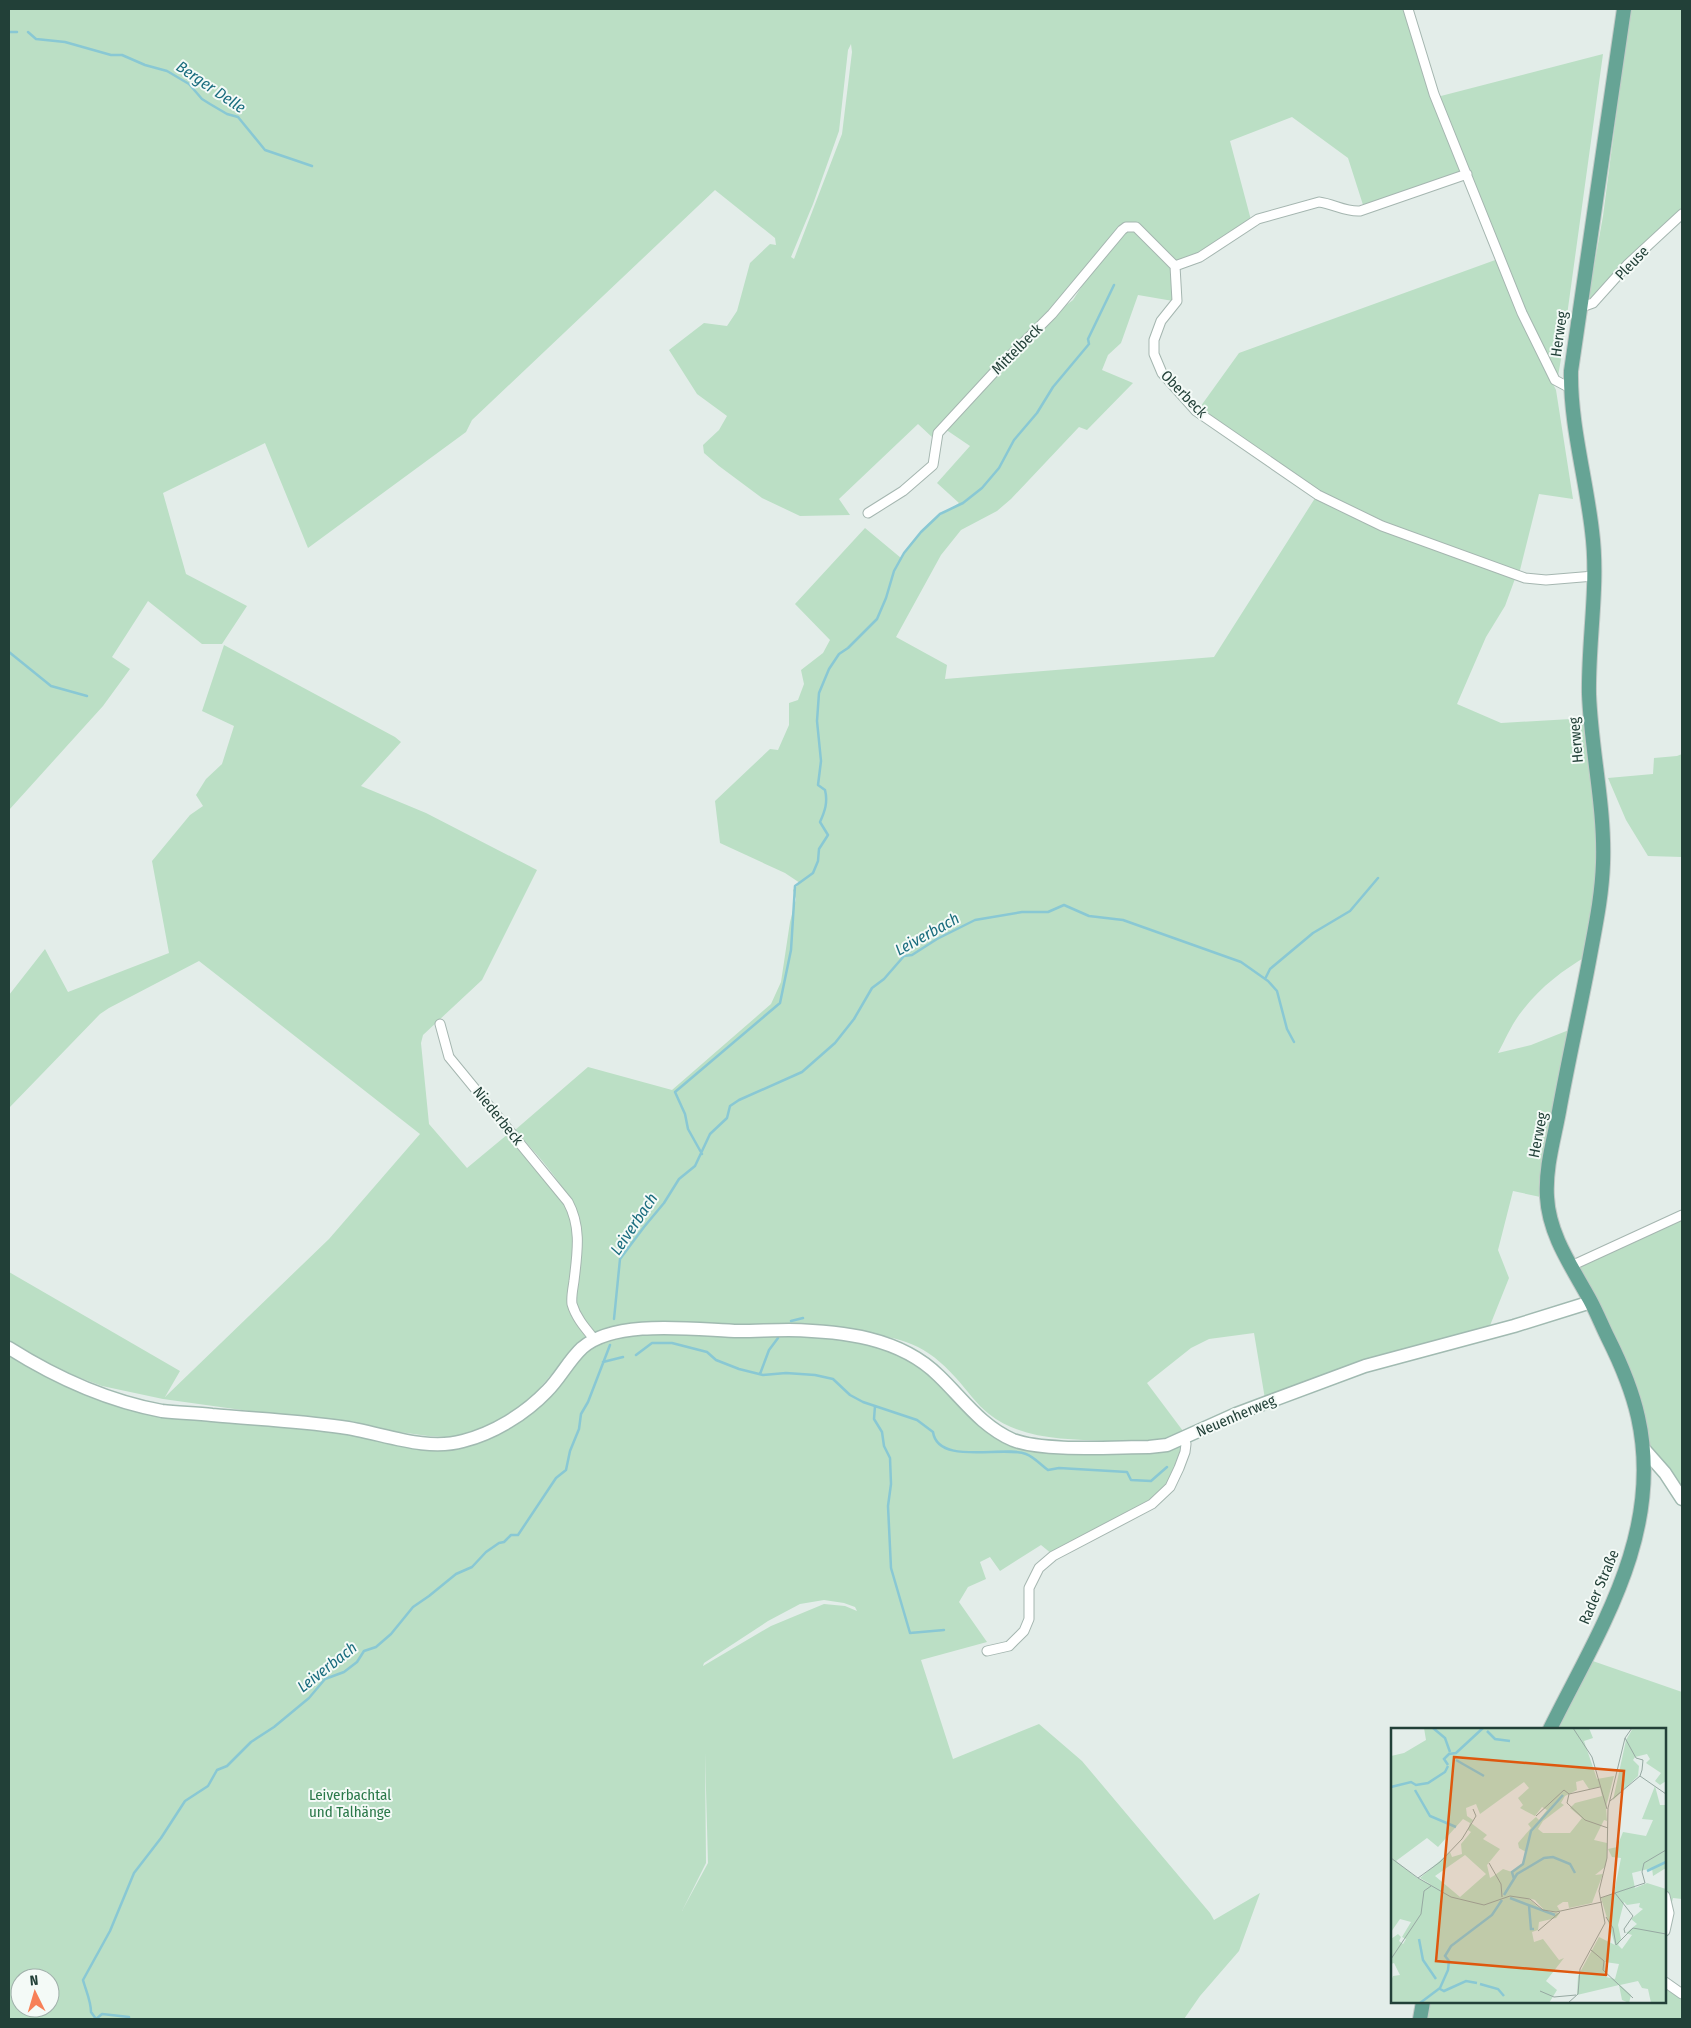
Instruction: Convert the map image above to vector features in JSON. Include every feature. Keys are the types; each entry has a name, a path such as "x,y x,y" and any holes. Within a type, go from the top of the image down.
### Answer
{"main road":[{"name":"Herweg","path":"1624,9 1570,388 1593,532 1594,576 1589,695 1592,747 1602,830 1603,866 1599,908 1551,1152 1547,1180 1547,1197 1552,1227 1615,1352 1633,1397 1643,1448"},
{"name":"Rader Straße","path":"1550,1728 1617,1594 1631,1559 1644,1496 1643,1448"},
{"path":"1420,2019 1424,2003"}],"street":[{"path":"1408,9 1434,94 1534,339 1555,380 1570,388"},
{"path":"1175,266 1200,257 1258,219 1319,202 1328,203 1350,212 1360,211 1467,174"},
{"name":"Pleuse","path":"1580,308 1592,303 1628,264 1682,214"},
{"name":"Mittelbeck","path":"868,514 903,491 933,465 938,433 998,368 1052,314 1122,230 1126,227 1136,226 1175,266"},
{"name":"Oberbeck","path":"1175,266 1177,301 1161,321 1154,340 1154,354 1162,373 1196,411 1318,495 1382,526 1525,578 1546,580 1594,576"},
{"name":"Niederbeck","path":"440,1024 449,1057 568,1202 574,1213 578,1227 578,1244 572,1302 580,1322 595,1340"},
{"path":"1571,1266 1682,1215"},
{"name":"Neuenherweg","path":"987,1651 1009,1646 1024,1631 1029,1620 1029,1588 1039,1568 1053,1556 1152,1504 1170,1487 1185,1452 1186,1444 1184,1438 1236,1414 1365,1366 1514,1326 1591,1302"},
{"path":"9,1348 41,1369 96,1392 162,1410 313,1424 368,1432 424,1444 444,1445 476,1437 525,1411 547,1391 583,1347 595,1340 617,1332 678,1327 741,1331 789,1330 856,1336 897,1348 924,1363 939,1375 980,1420 999,1433 1017,1441 1045,1446 1148,1447 1167,1445 1184,1438"},
{"path":"1643,1448 1665,1474 1682,1500"},
{"path":"1666,1900 1669,1913 1666,1926"},
{"path":"1666,1983 1682,1994"}],"green space":[{"name":"Leiverbachtal und Talhänge","path":"9,9 1406,9 1463,174 1364,208 1348,158 1292,117 1230,141 1251,220 1174,270 1173,301 1138,295 1121,343 1108,355 1102,370 1133,383 1087,430 1079,427 1011,499 997,511 961,530 941,555 896,637 947,665 945,679 1214,657 1317,495 1516,576 1505,606 1486,637 1457,704 1501,723 1588,718 1601,866 1587,956 1568,968 1534,997 1516,1019 1498,1053 1531,1045 1574,1028 1545,1198 1513,1191 1498,1250 1509,1278 1489,1328 1265,1399 1254,1333 1209,1339 1191,1348 1147,1383 1183,1431 1152,1442 1060,1438 1016,1429 1002,1423 989,1414 945,1367 923,1350 901,1340 874,1334 859,1332 856,1339 915,1360 1015,1445 1179,1445 1181,1448 1182,1453 1168,1488 1150,1504 1052,1554 1041,1545 1000,1571 990,1557 980,1562 986,1579 968,1587 959,1602 987,1642 921,1660 953,1759 1039,1724 1082,1761 1214,1920 1260,1893 1239,1951 1200,1996 1184,2019 9,2019 9,1352 97,1396 366,1434 427,1447 526,1414 600,1331 595,1332 584,1321 573,1303 582,1250 580,1226 575,1210 548,1168 515,1130 588,1067 672,1090 771,1004 781,982 790,922 796,899 793,890 800,883 785,873 720,843 715,801 770,749 778,750 789,725 789,703 798,700 804,684 801,670 823,653 830,640 795,604 865,528 901,558 911,543 929,523 959,503 937,483 970,446 945,429 945,427 1061,309 1073,300 1096,264 1133,226 1128,225 1051,313 933,438 918,424 839,499 850,515 800,516 762,498 704,453 703,445 719,430 727,416 697,394 669,350 704,323 727,326 737,311 750,263 770,244 776,245 775,238 715,190 472,420 466,432 308,548 265,443 163,493 186,574 247,606 222,644 202,644 148,601 112,657 130,669 103,706 9,810","holes":["851,44 852,52 842,134 794,259 791,257 813,204 839,131 848,50","824,1600 844,1603 855,1607 857,1611 845,1606 824,1604 771,1626 703,1666 704,1663 768,1621 800,1604","705,1753 708,1863 682,1911 706,1863"]},
{"path":"1630,9 1682,9 1682,209 1592,299 1588,300 1603,216"},
{"path":"1603,54 1558,376 1536,339 1437,97"},
{"path":"1498,259 1531,339 1556,390 1573,499 1539,494 1519,574 1431,543 1319,493 1198,410 1239,353"},
{"path":"224,645 395,737 401,742 361,786 426,813 537,870 482,980 423,1035 421,1043 429,1124 467,1168 508,1134 572,1213 576,1244 568,1305 586,1338 573,1349 521,1410 462,1438 428,1436 163,1399 102,1386 43,1364 9,1341 9,1272 180,1371 165,1397 329,1239 420,1134 199,961 100,1014 9,1108 9,995 45,949 68,992 169,953 152,861 190,815 203,806 196,795 206,779 222,764 234,726 202,711"},
{"path":"1682,754 1682,857 1648,856 1626,820 1608,778 1653,774 1654,758"},
{"path":"1682,1216 1682,1496 1645,1446 1643,1433 1573,1267"},
{"path":"1587,1659 1682,1692 1682,1899 1673,1898 1666,1923 1666,1728 1552,1728"},
{"path":"1666,1985 1682,1995 1682,2019 1422,2019 1425,2003 1666,2003"}],"waterway":[{"path":"9,32 17,32"},
{"name":"Berger Delle","path":"28,32 36,39 65,42 111,55 122,55 145,65 167,71 189,84 202,99 227,114 238,117 265,150 312,166"},
{"path":"702,1154 688,1129 685,1114 675,1092 780,1003 791,950 795,886 813,873 818,861 819,849 828,835 820,822 825,810 826,799 825,790 818,785 821,761 817,721 819,693 829,669 839,654 848,648 877,619 894,571 904,553 921,532 940,514 963,503 982,488 999,468 1014,440 1037,413 1053,387 1089,344 1088,339 1114,285"},
{"path":"9,652 51,686 87,696"},
{"path":"1265,979 1270,969 1313,933 1350,911 1378,878"},
{"name":"Leiverbach","path":"614,1319 620,1259 664,1203 679,1179 695,1166 710,1134 727,1118 730,1106 739,1100 802,1072 835,1043 854,1019 872,988 884,979 904,956 912,955 937,939 975,920 1022,912 1048,912 1064,905 1089,916 1123,920 1241,962 1268,981 1277,991 1287,1029 1294,1042"},
{"path":"791,1321 803,1318"},
{"path":"760,1374 769,1350 778,1338"},
{"path":"636,1355 652,1343 672,1343 707,1352 716,1360 739,1369 763,1375 786,1373 815,1375 833,1379 850,1395 863,1402 917,1420 933,1432 938,1442 947,1449 959,1452 1016,1452 1029,1455 1048,1470 1059,1468 1127,1472 1131,1480 1151,1481 1167,1467"},
{"name":"Leiverbach","path":"129,2019 129,2017 102,2014 96,2019 91,2012 83,1980 110,1931 134,1873 161,1838 185,1801 208,1786 217,1770 227,1766 251,1742 274,1727 309,1698 325,1679 344,1672 357,1662 364,1651 376,1647 391,1634 413,1607 456,1574 472,1567 486,1552 499,1543 504,1542 511,1535 518,1535 556,1478 566,1470 570,1451 579,1429 581,1414 588,1402 610,1345"},
{"path":"603,1362 623,1357"},
{"path":"875,1406 874,1419 882,1432 884,1446 890,1458 891,1484 888,1506 891,1568 910,1633 944,1630"}]}
